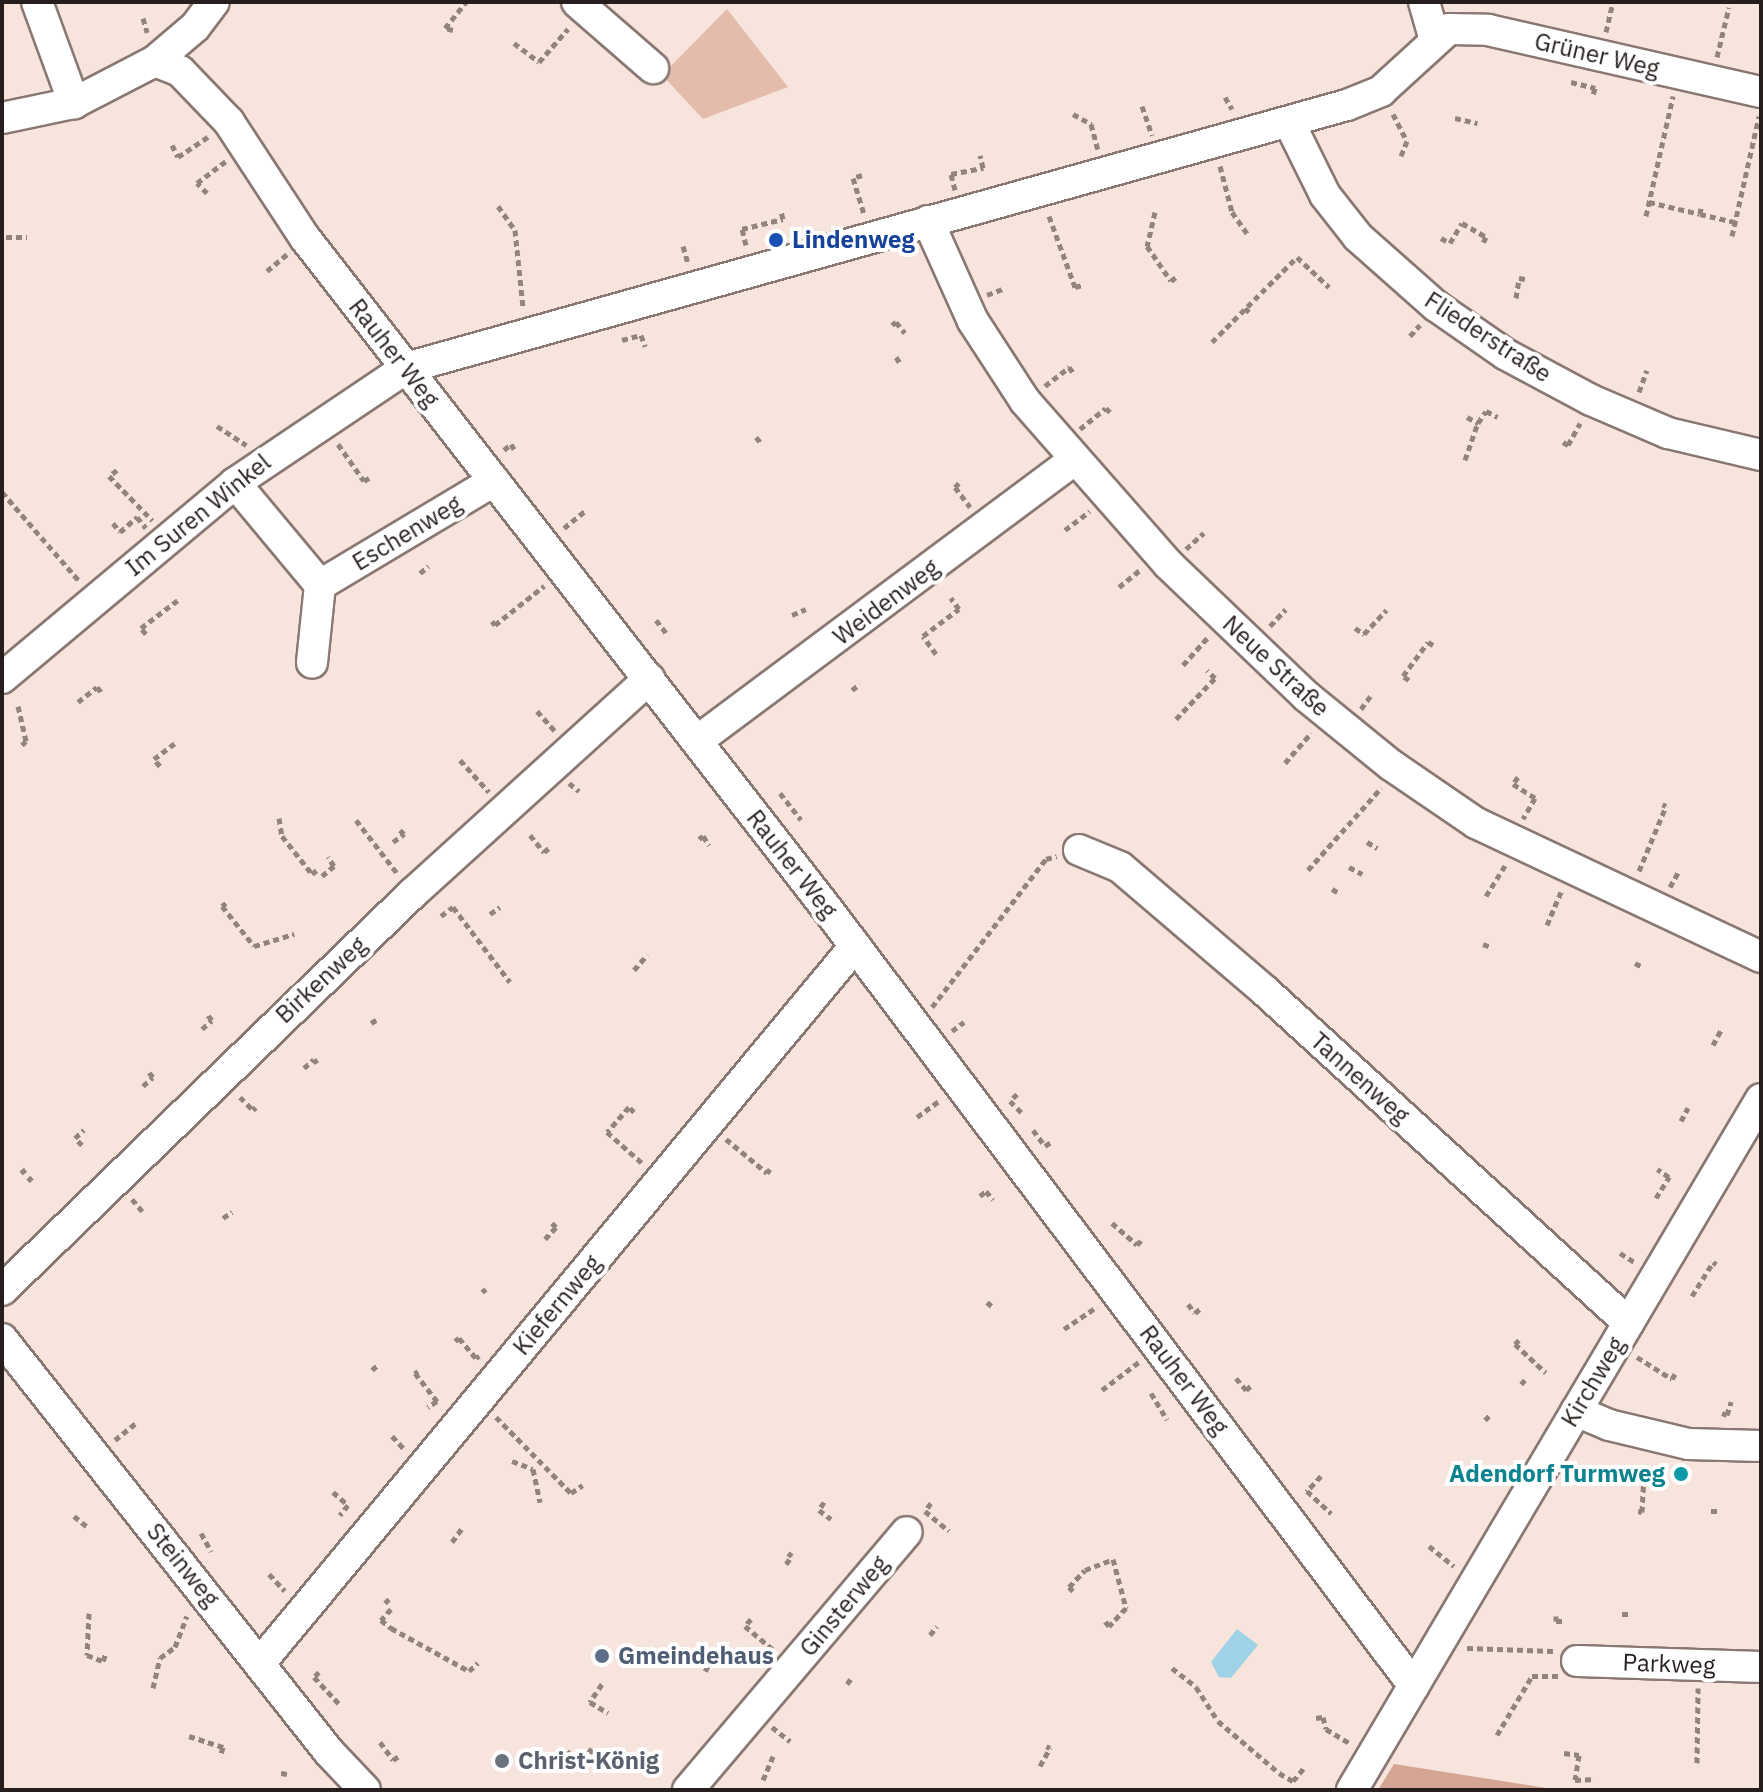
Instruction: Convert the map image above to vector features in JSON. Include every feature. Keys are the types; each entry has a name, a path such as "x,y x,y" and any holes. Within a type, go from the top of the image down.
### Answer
{"street":[{"path":"37,2 74,103"},
{"path":"2,118 74,103 155,61 195,27 214,2"},
{"path":"406,368 753,268 1213,144 1381,91 1434,38 1424,2"},
{"path":"581,6 653,68"},
{"name":"Grüner Weg","path":"1434,38 1449,29 1488,30 1761,92"},
{"name":"Rauher Weg","path":"155,61 180,71 236,134 305,238 855,946 1414,1686"},
{"name":"Fliederstraße","path":"1289,122 1325,195 1358,237 1391,270 1470,330 1559,384 1660,430 1761,455"},
{"name":"Neue Straße","path":"928,221 973,321 1025,401 1073,461 1225,619 1328,714 1397,768 1520,832 1570,870 1761,957"},
{"name":"Im Suren Winkel","path":"2,678 235,483 322,420 406,368"},
{"name":"Weidenweg","path":"697,741 1073,461"},
{"name":"Eschenweg","path":"320,585 494,481"},
{"path":"235,483 320,585 312,663"},
{"name":"Birkenweg","path":"2,1290 413,893 649,679"},
{"name":"Tannenweg","path":"1079,850 1120,867 1265,991 1622,1334"},
{"name":"Kiefernweg","path":"260,1663 855,946"},
{"name":"Kirchweg","path":"1352,1790 1761,1099"},
{"name":"Steinweg","path":"2,1339 365,1790"},
{"path":"1576,1411 1609,1425 1688,1444 1761,1446"},
{"name":"Ginsterweg","path":"688,1790 907,1532"},
{"name":"Parkweg","path":"1577,1661 1761,1667"}],"path":[{"path":"453,30 445,28 466,2"},
{"path":"514,43 539,62 581,6"},
{"path":"1712,81 1729,7"},
{"path":"1646,216 1678,73"},
{"path":"1571,82 1595,88 1593,95"},
{"path":"1381,91 1407,141 1401,156"},
{"path":"1732,236 1761,108"},
{"path":"1073,114 1091,124 1104,174"},
{"path":"1455,118 1477,123"},
{"path":"172,145 178,157 236,134"},
{"path":"207,193 197,183 236,134"},
{"path":"1213,144 1232,212 1248,235"},
{"path":"961,212 951,174 983,168 980,155"},
{"path":"862,175 853,178 870,237"},
{"path":"1040,191 1075,287 1082,285"},
{"path":"1649,202 1680,206 1735,222"},
{"path":"498,206 515,230 526,332"},
{"path":"753,268 742,229 783,219 781,211"},
{"path":"1155,212 1147,246 1162,263 1171,281 1176,277"},
{"path":"1441,238 1450,243 1462,223 1486,237 1483,243"},
{"path":"6,237 27,237"},
{"path":"1212,342 1282,276 1297,257 1329,287"},
{"path":"1516,298 1519,278 1525,279"},
{"path":"1263,291 1268,296"},
{"path":"1245,308 1251,314"},
{"path":"892,325 896,322 905,333"},
{"path":"622,340 641,335 645,346"},
{"path":"896,357 900,363"},
{"path":"1025,401 1069,367 1074,374"},
{"path":"1465,460 1478,423 1486,411 1498,417"},
{"path":"1467,417 1478,423"},
{"path":"322,420 364,481 369,478"},
{"path":"756,437 761,443"},
{"path":"117,470 109,476 169,538"},
{"path":"2,492 96,600"},
{"path":"420,573 429,566"},
{"path":"492,621 495,625 564,570"},
{"path":"936,654 923,636 959,609 951,598"},
{"path":"146,634 141,628 178,600"},
{"path":"792,615 806,609"},
{"path":"1355,628 1364,634 1386,610"},
{"path":"1183,665 1225,619"},
{"path":"656,620 667,634"},
{"path":"1409,680 1403,676 1428,642 1433,645"},
{"path":"1176,719 1215,678 1207,670"},
{"path":"852,690 860,684"},
{"path":"78,702 97,687 102,693"},
{"path":"18,706 26,741 21,746"},
{"path":"1285,763 1328,714"},
{"path":"160,766 154,759 175,743"},
{"path":"460,760 505,809"},
{"path":"1308,870 1397,768"},
{"path":"1486,896 1535,798 1513,784 1518,777"},
{"path":"780,793 801,820"},
{"path":"1627,866 1640,872 1666,806 1662,804"},
{"path":"279,818 282,836 312,874 334,866 328,857"},
{"path":"356,820 413,893"},
{"path":"393,842 404,834 399,829"},
{"path":"530,835 544,852 549,848"},
{"path":"699,839 703,836 709,845"},
{"path":"1367,842 1377,848"},
{"path":"914,1024 1046,859"},
{"path":"1349,867 1362,874"},
{"path":"1547,925 1570,870"},
{"path":"1332,889 1341,894"},
{"path":"226,903 222,906 254,946 294,934"},
{"path":"441,916 453,907 510,982"},
{"path":"490,914 500,907"},
{"path":"1483,944 1491,947"},
{"path":"634,970 647,955"},
{"path":"202,1029 212,1020 207,1014"},
{"path":"371,1023 378,1019"},
{"path":"1713,1045 1722,1028"},
{"path":"304,1068 314,1059 317,1063"},
{"path":"143,1086 153,1077 148,1071"},
{"path":"1017,1094 1010,1101 1021,1112"},
{"path":"634,1112 629,1107 607,1132 661,1180"},
{"path":"1681,1121 1688,1108"},
{"path":"708,1123 767,1173 770,1169"},
{"path":"82,1145 75,1138 84,1130"},
{"path":"1033,1130 1045,1146 1051,1142"},
{"path":"1656,1198 1669,1177 1657,1169"},
{"path":"28,1181 34,1175"},
{"path":"980,1196 986,1191 993,1200"},
{"path":"223,1218 232,1212"},
{"path":"545,1239 556,1227 552,1223"},
{"path":"1112,1223 1137,1245 1142,1239"},
{"path":"1692,1296 1713,1262 1716,1264"},
{"path":"1064,1329 1117,1291"},
{"path":"987,1302 994,1308"},
{"path":"1188,1304 1195,1313 1201,1308"},
{"path":"1622,1334 1672,1379 1675,1374"},
{"path":"455,1341 459,1338 476,1358 484,1352"},
{"path":"1519,1340 1515,1344 1546,1373"},
{"path":"1102,1390 1159,1347"},
{"path":"372,1370 379,1364"},
{"path":"418,1371 415,1373 437,1401 428,1407"},
{"path":"1236,1378 1246,1390 1252,1385"},
{"path":"1151,1393 1167,1420"},
{"path":"478,1400 571,1493 583,1485"},
{"path":"1722,1413 1727,1415 1731,1402"},
{"path":"512,1461 533,1469 540,1502"},
{"path":"1321,1476 1307,1491 1331,1513"},
{"path":"1638,1511 1642,1512 1644,1479 1655,1479"},
{"path":"333,1492 348,1505 340,1515"},
{"path":"824,1502 819,1510 831,1519"},
{"path":"931,1503 925,1511 949,1531"},
{"path":"1711,1511 1720,1511"},
{"path":"74,1516 89,1528"},
{"path":"452,1542 462,1528"},
{"path":"201,1533 211,1551"},
{"path":"1429,1546 1477,1579"},
{"path":"786,1564 792,1556 788,1553"},
{"path":"1073,1591 1069,1587 1085,1570 1113,1559 1126,1608 1109,1626 1105,1621"},
{"path":"153,1688 160,1658 175,1647 189,1610 180,1607"},
{"path":"391,1609 381,1620 391,1628 469,1671 478,1663"},
{"path":"89,1613 87,1655 103,1661 106,1653"},
{"path":"1556,1616 1556,1621 1566,1621"},
{"path":"751,1619 745,1626 793,1666"},
{"path":"930,1635 937,1626"},
{"path":"1436,1647 1558,1651 1577,1661 1558,1677 1532,1676 1497,1735"},
{"path":"703,1662 708,1666 705,1672"},
{"path":"1697,1763 1699,1665"},
{"path":"1172,1668 1196,1687 1218,1721 1279,1773 1293,1781 1304,1768"},
{"path":"319,1672 314,1677 340,1705"},
{"path":"847,1684 852,1677"},
{"path":"602,1684 590,1702 608,1713"},
{"path":"1316,1718 1323,1717 1326,1729 1372,1756"},
{"path":"189,1736 223,1747 220,1757"},
{"path":"380,1742 393,1760 399,1756"},
{"path":"1040,1766 1050,1748 1046,1746"},
{"path":"588,1749 617,1766 624,1757"},
{"path":"567,1751 583,1766"},
{"path":"1564,1753 1579,1755 1575,1780 1595,1779"},
{"path":"763,1780 773,1756"}],"shaded area":[{"path":"727,9 788,87 703,119 662,75"},
{"path":"1394,1764 1559,1790 1378,1790"}],"water":[{"path":"1237,1629 1258,1645 1231,1678 1219,1677 1211,1662"}],"place":[{"name":"Lindenweg","path":"776,240"},
{"name":"Adendorf Turmweg","path":"1681,1474"},
{"name":"Gmeindehaus","path":"602,1656"},
{"name":"Christ-König","path":"502,1761"}]}
